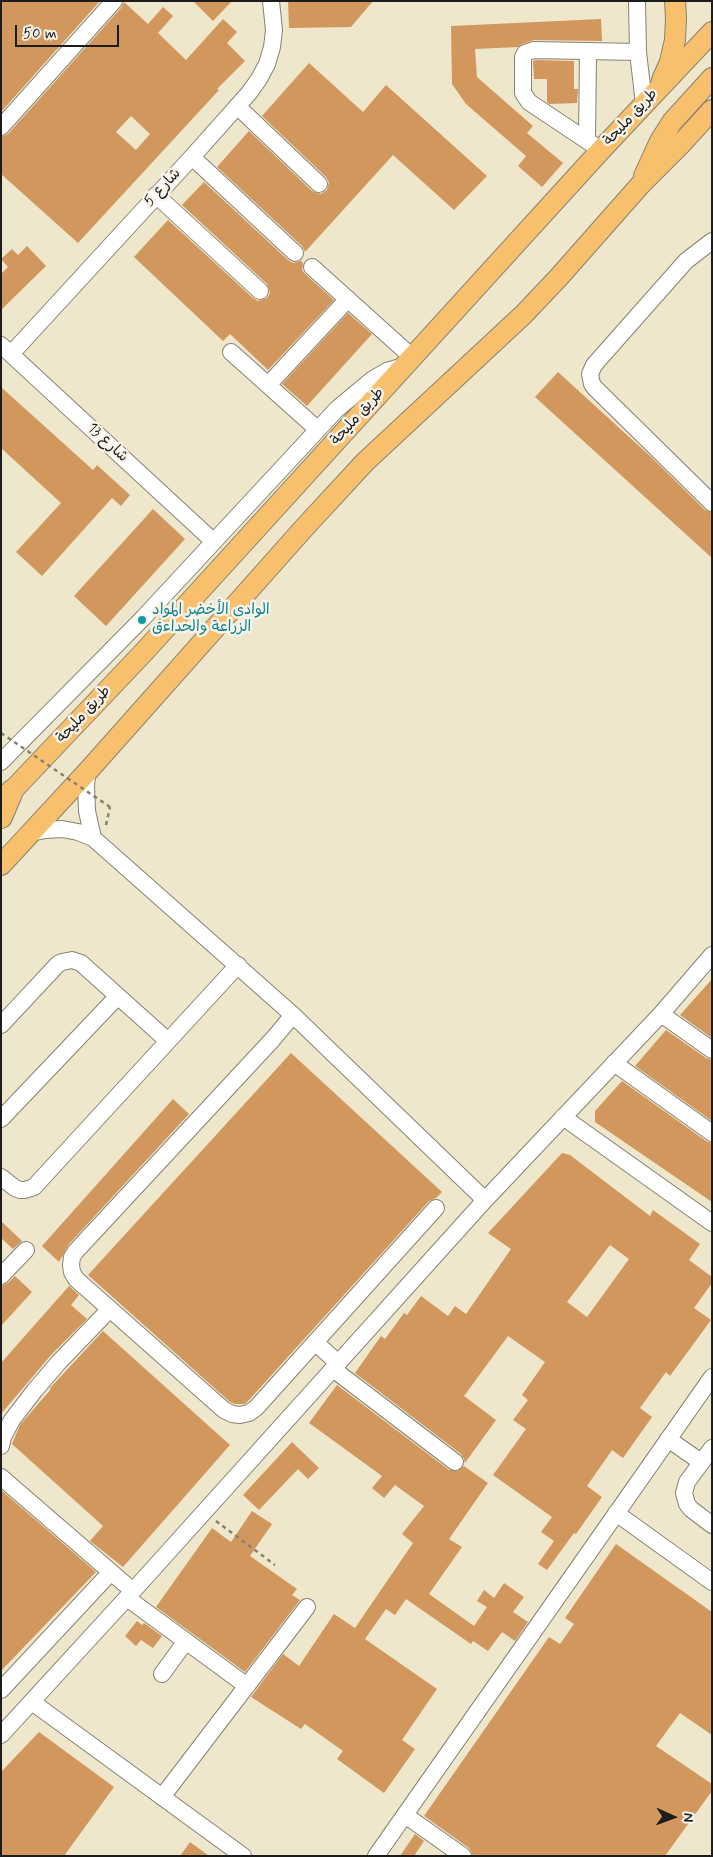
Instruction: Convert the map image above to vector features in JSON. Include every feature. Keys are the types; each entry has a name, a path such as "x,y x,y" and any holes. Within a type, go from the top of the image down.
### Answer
{"highway":[{"path":"1,817 7,795"}],"main road":[{"path":"659,88 670,62 675,40 675,1"},
{"name":"طريق مليحة","path":"7,795 143,653 408,361 594,145 644,104 712,32"},
{"path":"642,182 650,161 672,122 712,78"},
{"path":"1,864 88,771 365,462 524,314 642,182 712,110"}],"street":[{"path":"1,127 114,1"},
{"name":"شارع 5","path":"6,350 156,195 260,79 272,47 274,30 271,1"},
{"path":"637,1 638,52 644,104"},
{"path":"594,145 529,102 523,93 522,62 525,53 529,51 638,52"},
{"path":"588,52 594,145"},
{"path":"237,106 319,184"},
{"path":"192,156 295,253"},
{"path":"156,195 260,291"},
{"path":"712,241 686,261 594,365 590,374 595,388 712,503"},
{"path":"2,761 143,618 317,430 360,388 408,361 348,299 312,266"},
{"path":"268,385 348,299"},
{"name":"شارع 13","path":"6,350 213,541"},
{"path":"231,352 317,430"},
{"path":"88,771 86,784 87,811 93,838"},
{"path":"30,833 62,829 78,832 93,838 293,1014 485,1200"},
{"path":"1,1025 58,964 72,960 81,964 168,1041"},
{"path":"1,1735 130,1595 485,1200 710,961"},
{"path":"1,1177 20,1190 34,1186 238,965"},
{"path":"1,1120 118,996"},
{"path":"293,1014 72,1257 72,1272 76,1279 224,1410 240,1415 249,1413 256,1408 436,1208"},
{"path":"661,1014 712,1050"},
{"path":"614,1063 712,1134"},
{"path":"563,1117 712,1223"},
{"path":"1,1276 26,1250"},
{"path":"1,1446 12,1420 35,1390 77,1342 110,1309"},
{"path":"316,1343 336,1366 455,1462"},
{"path":"376,1856 712,1377"},
{"path":"668,1439 701,1462"},
{"path":"712,1448 687,1482 684,1493 690,1508 712,1524"},
{"path":"1,1477 111,1572 130,1595 186,1642 247,1686"},
{"path":"616,1513 712,1582"},
{"path":"1,1690 111,1572"},
{"path":"162,1797 307,1607"},
{"path":"162,1674 186,1642"},
{"path":"32,1702 243,1856"},
{"path":"405,1815 463,1856"}],"path":[{"path":"1,733 110,807"},
{"path":"204,1512 275,1565"}],"building":[{"path":"1,1 100,1 1,112"},
{"path":"193,1 232,1 213,21"},
{"path":"288,1 373,1 351,27 289,28"},
{"path":"124,2 148,24 163,7 173,16 158,33 186,60 223,19 237,32 227,43 245,61 217,89 219,90 78,243 1,174 1,137 8,134 121,8","holes":["131,116 150,134 136,150 116,132"]},
{"path":"601,19 602,41 534,40 518,47 475,49 477,77 533,126 527,133 563,163 542,187 518,166 526,156 466,104 452,84 451,26"},
{"path":"533,61 574,61 574,89 578,89 577,103 549,104 547,102 547,79 534,79"},
{"path":"309,63 363,112 386,85 487,176 454,210 393,155 305,252 302,246 217,167 249,131 312,191 321,194 327,190 329,182 326,177 262,116"},
{"path":"204,182 288,260 293,263 301,261 303,263 302,270 305,274 334,300 268,370 230,334 223,341 134,257 168,220 253,298 258,301 267,298 270,293 267,284 182,205"},
{"path":"27,246 46,266 1,310 1,274 8,267 1,259 12,249 18,255"},
{"path":"348,313 372,334 307,406 282,384"},
{"path":"558,372 650,456 705,510 712,513 712,558 535,397"},
{"path":"1,387 93,470 97,465 130,495 121,506 112,498 42,576 16,552 61,503 1,448"},
{"path":"153,509 185,539 106,626 74,596"},
{"path":"712,979 712,1038 680,1015"},
{"path":"666,1030 706,1058 712,1060 712,1121 635,1066"},
{"path":"291,1053 442,1192 436,1198 429,1201 249,1400 245,1404 235,1404 230,1402 88,1275"},
{"path":"622,1081 706,1141 712,1143 712,1202 595,1122 595,1111"},
{"path":"173,1099 189,1114 69,1244 59,1262 42,1246"},
{"path":"562,1153 570,1155 650,1216 653,1210 700,1244 689,1260 712,1277 712,1283 694,1308 711,1320 670,1376 666,1372 640,1408 652,1417 623,1458 612,1450 587,1486 602,1497 547,1570 538,1564 554,1541 541,1532 552,1517 493,1475 526,1429 513,1420 528,1400 522,1395 545,1362 508,1336 464,1396 496,1420 465,1463 461,1454 355,1373 381,1336 385,1339 404,1313 407,1315 421,1296 448,1316 455,1306 466,1314 511,1249 488,1233","holes":["610,1245 629,1259 587,1317 567,1302"]},
{"path":"1,1221 22,1241 13,1249 1,1238"},
{"path":"15,1276 32,1292 1,1326 1,1286 8,1283"},
{"path":"69,1286 79,1295 71,1305 87,1319 51,1355 1,1414 1,1363"},
{"path":"103,1331 230,1445 123,1567 90,1541 103,1526 12,1444 20,1425 50,1388"},
{"path":"337,1385 449,1470 458,1471 464,1466 488,1483 449,1539 462,1547 429,1594 474,1626 487,1607 477,1601 484,1590 494,1598 504,1583 524,1597 513,1612 528,1622 515,1641 502,1632 488,1651 473,1641 471,1644 406,1599 395,1615 386,1609 365,1639 437,1689 402,1740 415,1749 384,1793 337,1759 343,1751 305,1724 301,1729 251,1697 283,1654 299,1666 334,1614 355,1628 413,1543 402,1534 424,1506 395,1485 384,1498 372,1488 382,1476 309,1423"},
{"path":"292,1442 319,1468 308,1479 298,1469 259,1510 243,1495"},
{"path":"1,1490 96,1572 1,1671"},
{"path":"252,1511 272,1524 250,1556 297,1589 292,1595 300,1600 245,1672 156,1607 212,1528 231,1542"},
{"path":"616,1544 712,1612 712,1735 680,1713 656,1746 712,1784 712,1791 665,1856 473,1856 469,1848 424,1816 549,1637 560,1644 574,1624 565,1618"},
{"path":"137,1621 142,1625 144,1623 162,1636 153,1648 141,1640 136,1646 125,1636"},
{"path":"39,1732 114,1787 64,1856 1,1856 1,1772"},
{"path":"415,1834 424,1841 414,1856 400,1856"},
{"path":"190,1842 209,1856 180,1856"}],"place":[{"name":"الوادى الأخضر المواد الزراعة والحداءق","path":"142,620"}]}
